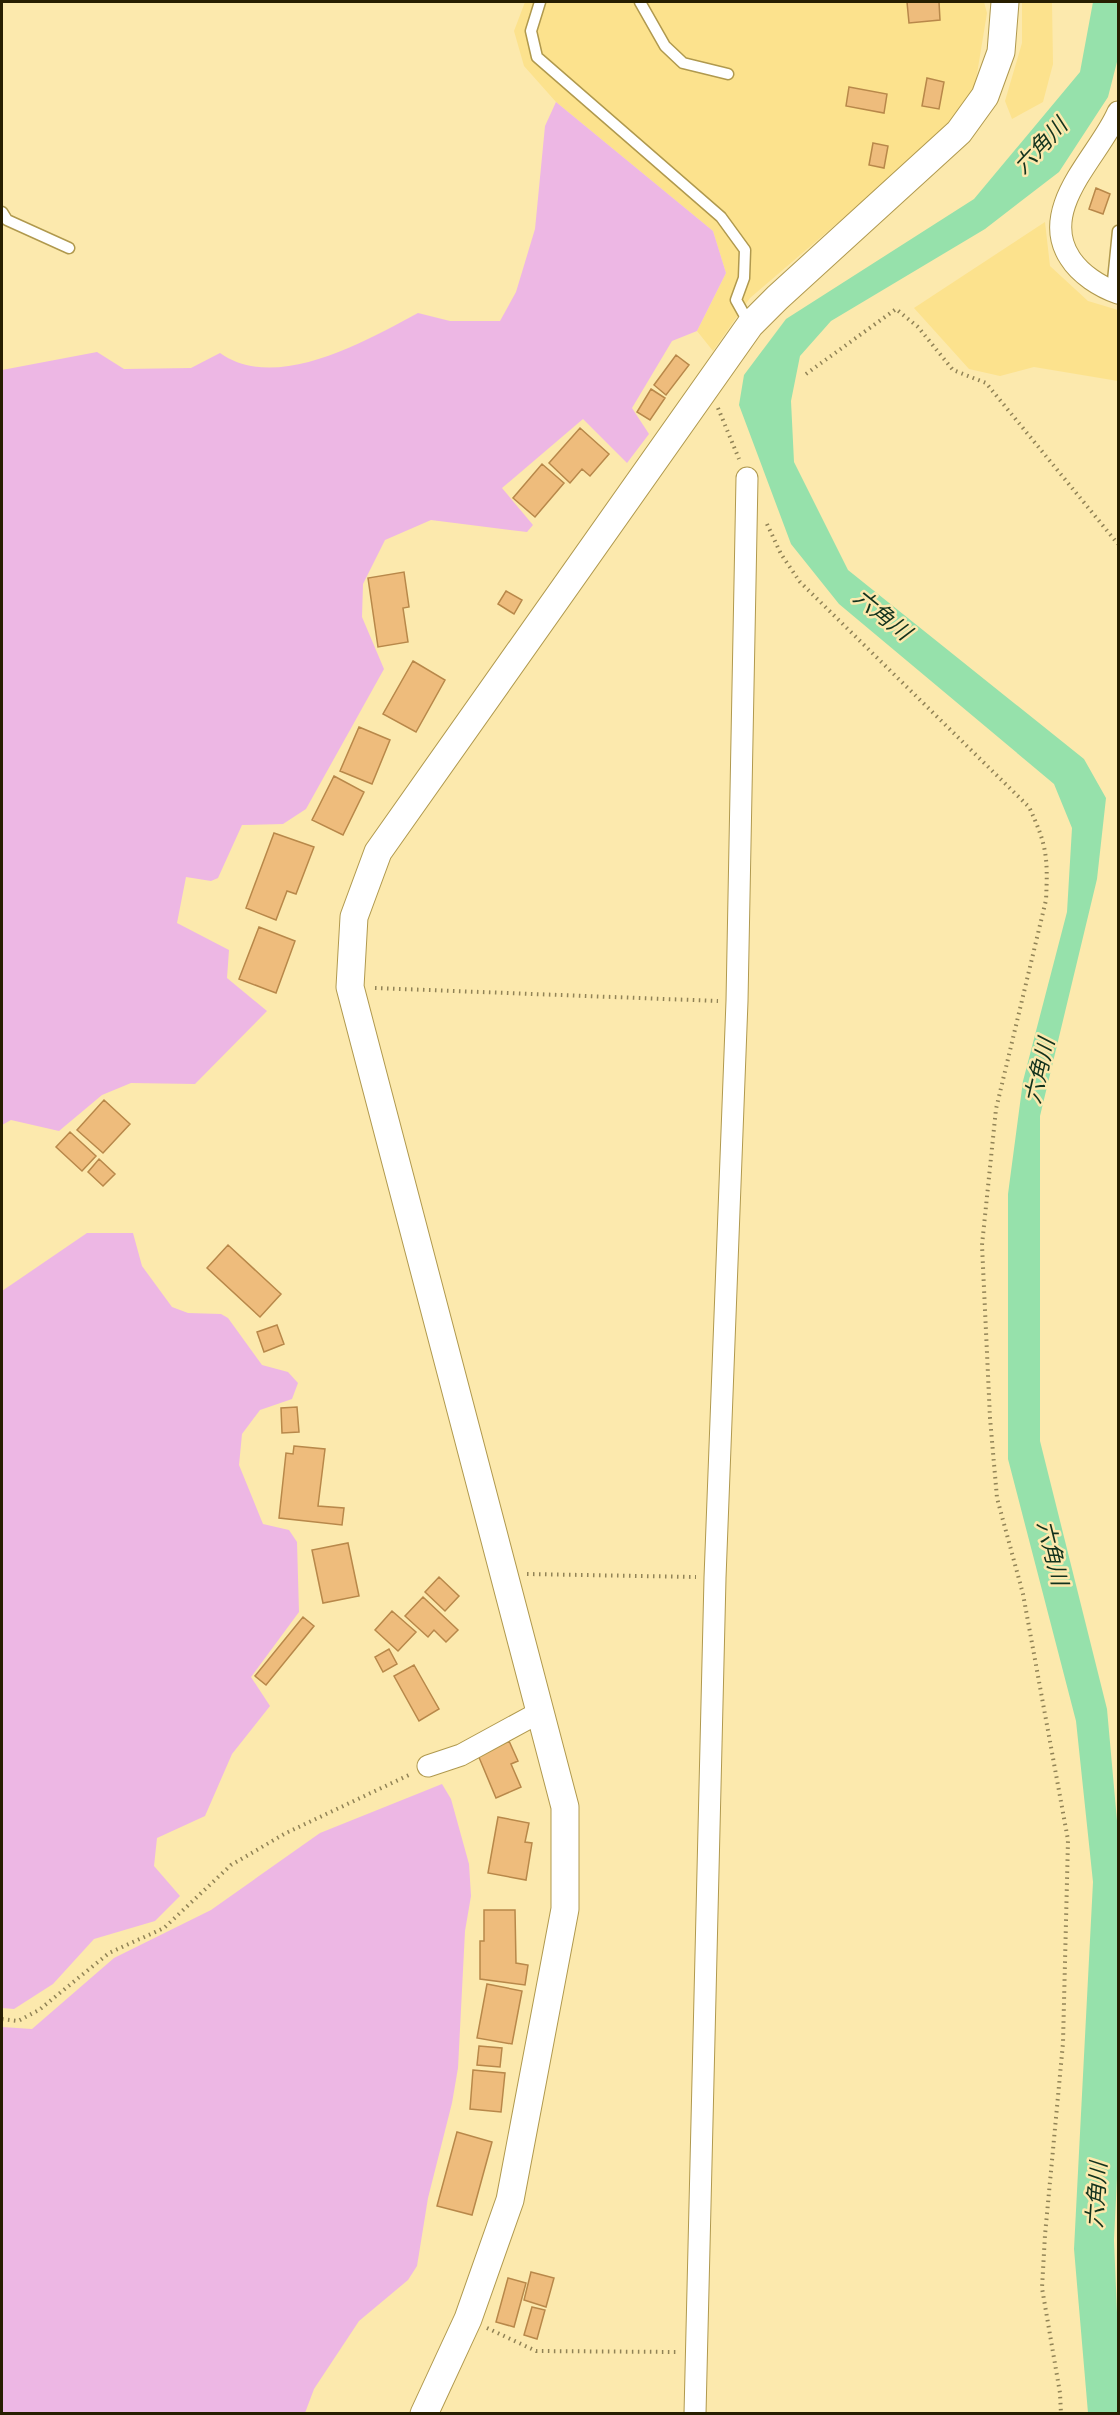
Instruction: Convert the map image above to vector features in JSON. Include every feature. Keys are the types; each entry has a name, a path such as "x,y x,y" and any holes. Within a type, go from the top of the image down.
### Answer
{"street":[{"path":"424,2414 468,2319 510,2200 565,1909 565,1807 350,987 354,917 378,852 750,325 959,132 985,96 1001,52 1005,2"},
{"path":"1115,292 1078,271 1064,248 1061,218 1072,185 1119,112"},
{"path":"695,2414 715,1578 737,1001 747,478"},
{"path":"428,1766 461,1755 540,1712"}],"lane":[{"path":"540,2 531,32 537,57 721,217 745,250 744,278 736,300 750,325"},
{"path":"640,2 665,46 683,63 728,74"},
{"path":"2,212 7,220 69,248"},
{"path":"1115,292 1119,231"}],"path":[{"path":"806,374 896,309 918,327 953,370 986,383 1119,544"},
{"path":"708,383 747,478"},
{"path":"766,521 781,554 800,582 1029,807 1043,837 1048,866 1046,900 996,1108 982,1245 990,1418 997,1498 1023,1594 1068,1840 1063,2043 1042,2288 1060,2393 1061,2414"},
{"path":"350,987 737,1001"},
{"path":"504,1574 715,1578"},
{"path":"2,2019 18,2021 39,2010 109,1953 164,1928 231,1865 286,1833 428,1766"},
{"path":"468,2319 536,2351 697,2352"}],"shaded area":[{"path":"525,2 984,2 987,13 975,86 954,123 750,298 713,351 697,331 726,273 713,231 556,102 524,66 514,31"},
{"path":"1022,2 1052,2 1053,64 1043,102 1012,119 1005,101 1022,43"},
{"path":"556,102 713,231 726,273 697,331 672,341 632,408 649,434 627,463 583,419 502,488 533,525 527,532 431,520 385,540 363,584 362,617 384,669 306,809 283,824 242,825 218,878 211,881 186,877 177,923 229,950 227,978 267,1011 195,1084 131,1083 102,1095 59,1131 11,1120 2,1125 2,370 97,352 124,369 191,368 220,353 242,364 267,368 320,359 373,337 418,313 450,321 500,321 516,292 535,229 545,126"},
{"path":"1045,222 1050,266 1088,301 1118,310 1118,381 1034,367 1000,376 969,369 914,308"},
{"path":"87,1233 133,1233 142,1266 172,1307 188,1313 221,1314 228,1318 262,1365 288,1372 298,1383 292,1399 260,1410 242,1434 239,1465 263,1524 289,1530 297,1542 299,1612 251,1677 270,1706 232,1754 205,1816 157,1838 154,1866 180,1896 155,1921 94,1939 53,1984 14,2009 2,2008 2,1291"},
{"path":"442,1784 451,1799 469,1864 471,1896 465,1931 458,2068 452,2103 428,2198 417,2266 408,2280 359,2321 314,2389 305,2413 2,2413 2,2027 32,2029 114,1958 211,1910 320,1833"}],"water":[{"name":"六角川","path":"1093,2 1118,2 1118,58 1108,97 1059,172 985,229 831,321 800,356 791,401 794,462 848,570 1084,759 1106,798 1097,879 1040,1116 1040,1441 1107,1709 1118,1832 1118,2157 1114,2240 1118,2414 1088,2413 1074,2249 1093,1882 1076,1721 1008,1459 1008,1194 1023,1081 1067,912 1072,828 1054,784 839,604 791,544 739,405 744,375 786,319 974,199 1080,72"}],"building":[{"path":"907,2 939,2 940,20 909,23"},
{"path":"927,78 944,82 939,109 922,106"},
{"path":"849,87 887,94 884,113 846,106"},
{"path":"873,143 888,146 884,168 869,165"},
{"path":"1096,188 1110,194 1103,214 1089,209"},
{"path":"676,355 689,365 666,395 654,385"},
{"path":"651,389 665,398 650,420 637,412"},
{"path":"580,428 609,454 590,476 582,469 570,483 549,463"},
{"path":"542,464 564,483 535,517 513,498"},
{"path":"404,572 409,607 403,608 408,642 378,647 368,578"},
{"path":"506,591 522,600 514,614 498,604"},
{"path":"413,661 445,680 416,732 383,714"},
{"path":"359,727 390,740 372,784 340,771"},
{"path":"334,776 364,792 343,835 312,820"},
{"path":"274,833 314,847 296,894 287,891 276,920 246,908"},
{"path":"259,927 295,941 276,993 239,979"},
{"path":"104,1100 130,1124 103,1153 77,1130"},
{"path":"70,1132 96,1156 82,1171 56,1147"},
{"path":"99,1159 115,1174 103,1186 88,1172"},
{"path":"228,1245 281,1294 260,1317 207,1268"},
{"path":"277,1325 284,1344 264,1352 257,1332"},
{"path":"297,1407 299,1432 282,1433 281,1408"},
{"path":"294,1446 325,1449 318,1506 344,1508 342,1525 279,1518 286,1453 293,1454"},
{"path":"348,1543 359,1596 323,1603 312,1550"},
{"path":"439,1577 459,1596 445,1611 425,1592"},
{"path":"423,1597 458,1630 446,1642 434,1630 428,1637 405,1616"},
{"path":"392,1611 416,1632 398,1651 375,1630"},
{"path":"303,1617 314,1626 266,1685 255,1676"},
{"path":"389,1649 397,1664 383,1672 375,1657"},
{"path":"414,1665 439,1709 419,1721 394,1676"},
{"path":"509,1741 518,1761 511,1764 521,1787 496,1798 478,1755"},
{"path":"498,1817 529,1823 525,1842 532,1843 526,1880 488,1873"},
{"path":"484,1910 515,1910 516,1963 528,1965 525,1985 480,1979 480,1941 484,1941"},
{"path":"487,1984 522,1991 512,2044 477,2038"},
{"path":"479,2046 502,2048 500,2067 477,2065"},
{"path":"473,2070 505,2073 501,2112 470,2109"},
{"path":"457,2132 492,2142 472,2215 437,2206"},
{"path":"531,2272 554,2278 546,2307 524,2300"},
{"path":"508,2278 526,2283 514,2327 496,2322"},
{"path":"532,2307 545,2310 537,2339 524,2335"}]}
